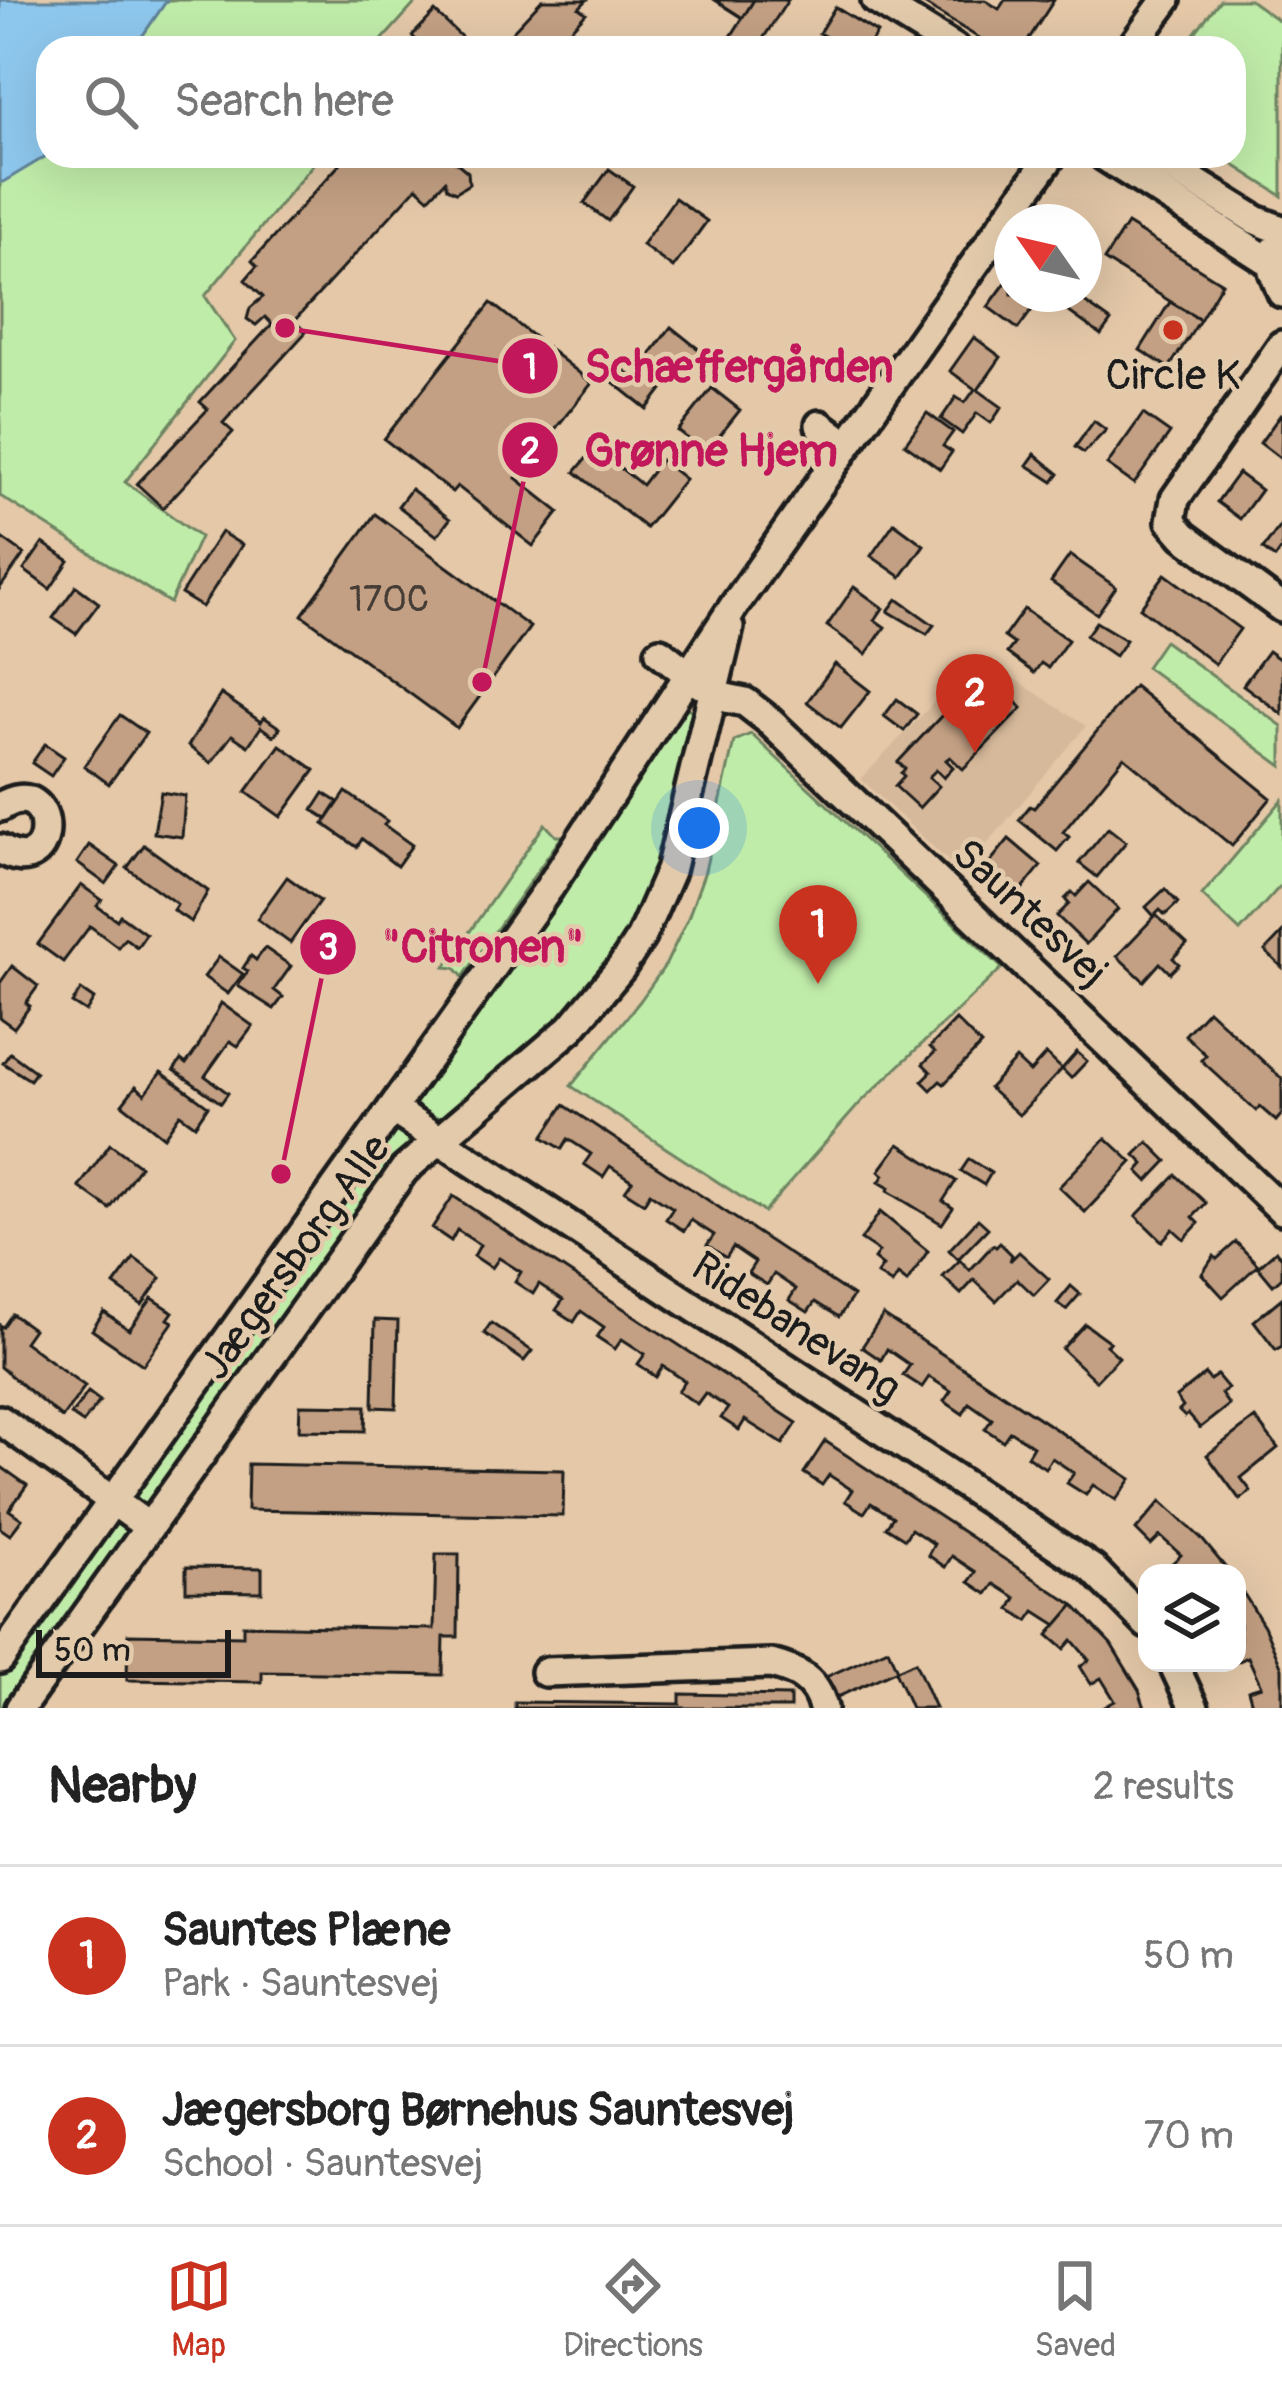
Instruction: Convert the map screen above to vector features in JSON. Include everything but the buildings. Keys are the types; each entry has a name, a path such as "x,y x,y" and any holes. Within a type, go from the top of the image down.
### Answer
{"street":[{"path":"876,0 934,36"},
{"path":"1140,36 1166,0"},
{"name":"Jægersborg Alle","path":"0,1659 549,888 734,606 1043,168"},
{"path":"1123,168 1273,264"},
{"path":"1172,168 1282,232 1273,264 1282,293"},
{"path":"1282,345 1175,499 1171,521 1184,536 1282,608"},
{"path":"820,425 847,445"},
{"name":"Jægersborg Alle","path":"20,1708 404,1170 571,1028 641,937 674,857 734,606"},
{"path":"660,652 712,695"},
{"name":"Sauntesvej","path":"712,695 745,702 766,718 1282,1210"},
{"path":"0,807 13,801 28,802 47,824 44,840 35,851 22,856 1,852"},
{"name":"Ridebanevang","path":"392,1109 1093,1569 1138,1615"},
{"path":"0,1420 149,1527"},
{"path":"545,1672 772,1664 796,1671 814,1684 823,1708"},
{"path":"1177,1672 1194,1708"}],"shaded area":[{"path":"979,655 1086,726 962,874 861,779"}],"green space":[{"path":"167,0 418,0 386,36 142,36"},
{"path":"1220,0 1250,0 1282,23 1282,196 1239,168 1246,168 1246,36 1192,36"},
{"path":"36,162 36,168 310,168 205,296 235,341 125,482 200,537 170,603 0,496 0,182"},
{"path":"1164,641 1282,726 1282,766 1146,667"},
{"path":"687,708 697,713 669,845 651,895 622,949 553,1027 447,1117 421,1112 409,1100"},
{"path":"751,734 1002,968 861,1102 764,1212 571,1086 666,964 705,871 734,741"},
{"path":"1282,800 1282,884 1240,931 1202,895"},
{"path":"545,824 562,836 463,977 455,968 445,967"},
{"path":"393,1129 408,1139 410,1148 152,1504 142,1503 134,1494"},
{"path":"113,1523 123,1526 129,1536 11,1708 0,1708 0,1674 104,1528"}],"water":[{"path":"0,0 167,0 142,36 36,36 36,162 0,182"}],"place":[{"name":"Schæffergården","path":"285,328"},
{"name":"Circle K","path":"1173,330"},
{"name":"Grønne Hjem","path":"482,682"},
{"name":"Jægersborg Børnehus Sauntesvej","path":"975,753"},
{"name":"Sauntes Plæne","path":"818,984"},
{"name":"\"Citronen\"","path":"281,1174"}]}
